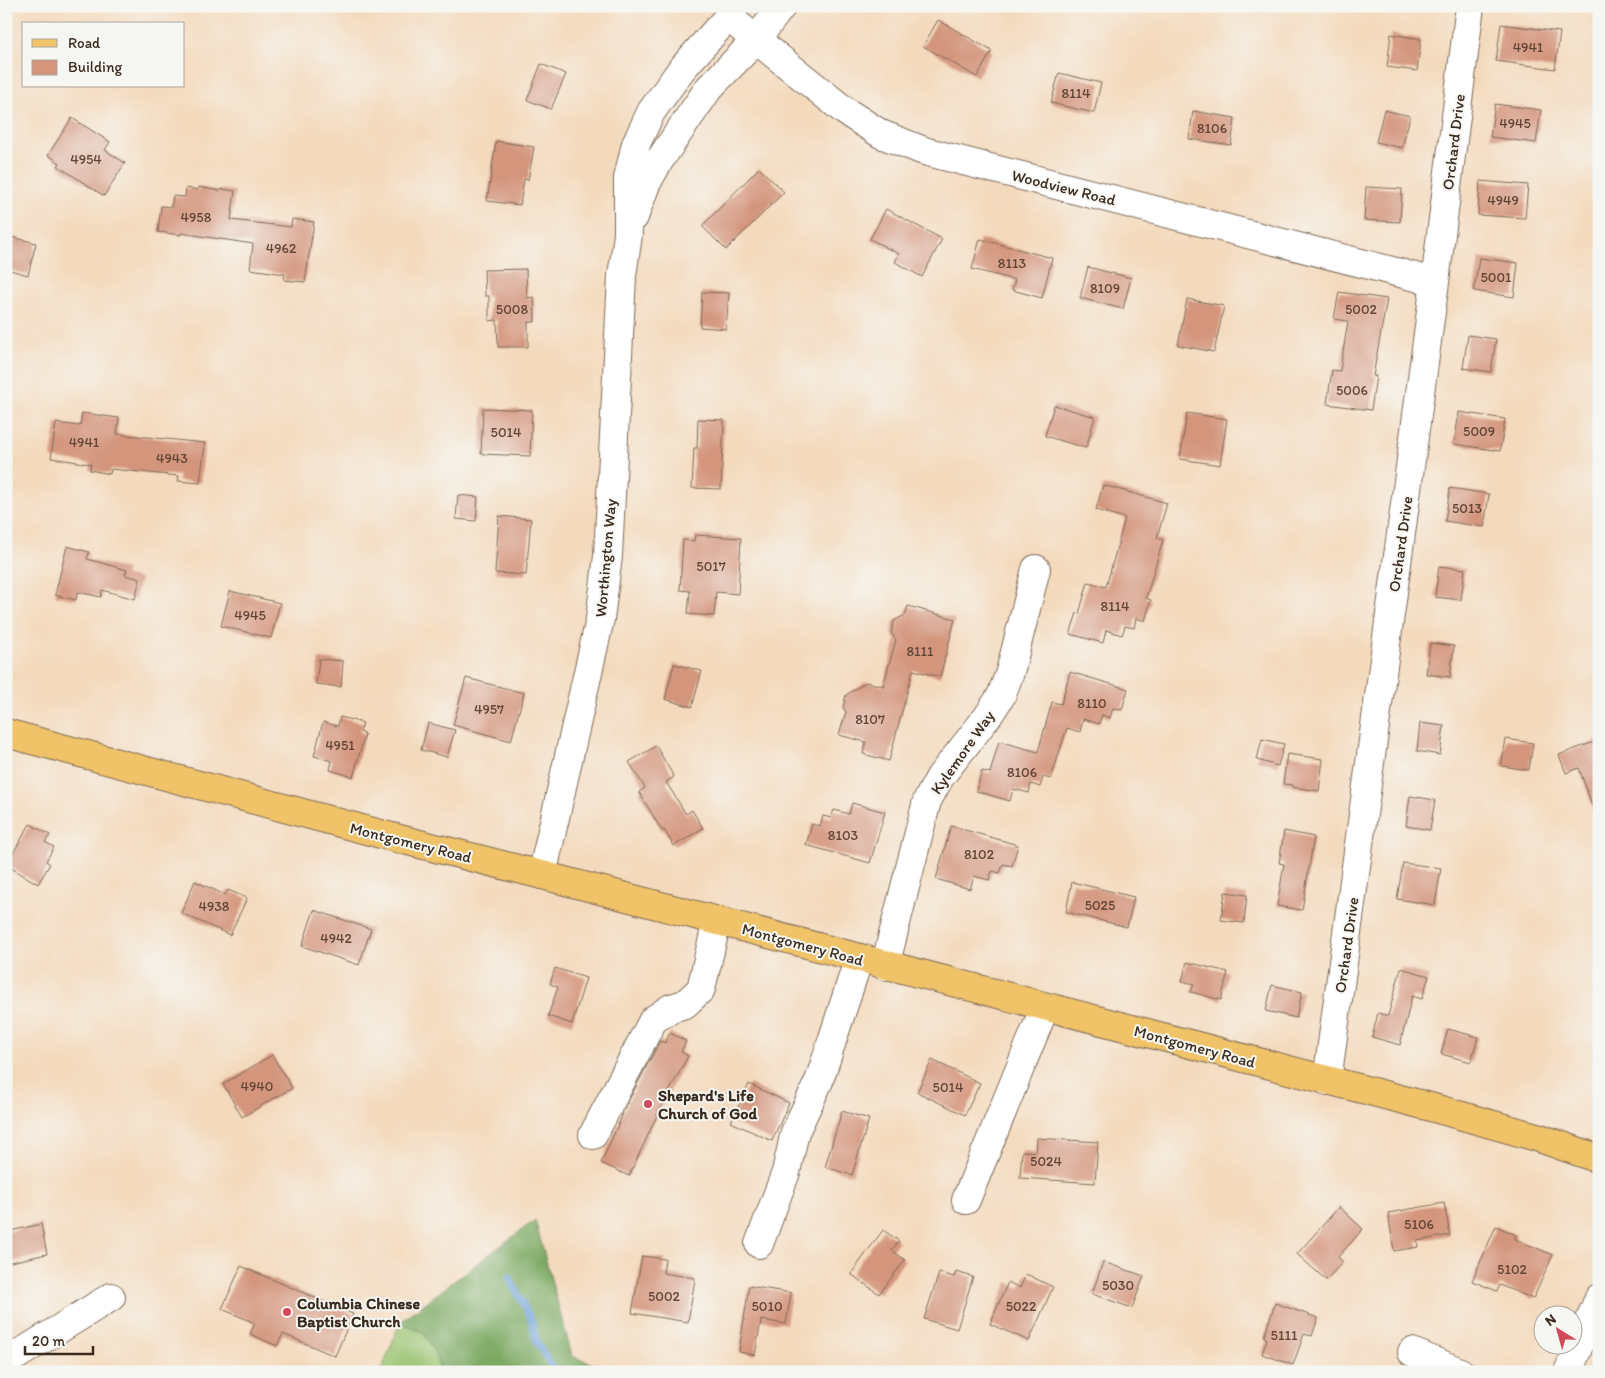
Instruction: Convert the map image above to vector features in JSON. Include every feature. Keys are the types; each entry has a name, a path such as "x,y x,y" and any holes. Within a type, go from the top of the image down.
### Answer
{"main road":[{"name":"Montgomery Road","path":"6,733 379,834 1427,1106 1540,1138 1599,1160"}],"street":[{"name":"Worthington Way","path":"628,235 646,184 659,161 709,88 756,40 782,6"},
{"name":"Orchard Drive","path":"1327,1080 1435,282 1470,6"},
{"name":"Worthington Way","path":"542,875 600,619 608,556 622,276 628,235 628,178 636,144 651,112 680,70 731,12"},
{"name":"Woodview Road","path":"731,12 756,40 845,111 881,134 924,151 1435,282"},
{"name":"Kylemore Way","path":"885,966 927,801 940,777 988,716 1000,696 1010,672 1036,569"},
{"path":"592,1135 653,1020 671,1008 685,1004 702,989 718,921"},
{"path":"759,1244 786,1172 794,1132 819,1081 859,958"},
{"path":"966,1200 1046,1007"},
{"path":"6,1362 112,1297"},
{"path":"1568,1372 1599,1298"},
{"path":"1412,1352 1460,1372"}],"green space":[{"path":"535,1220 572,1356 614,1372 441,1372 434,1351 423,1332 400,1322"},
{"path":"400,1322 423,1332 434,1351 441,1372 381,1372"}],"building":[{"path":"938,20 992,51 977,77 923,46"},
{"path":"1501,24 1560,32 1555,69 1496,61"},
{"path":"1391,34 1421,39 1417,71 1387,67"},
{"path":"541,64 566,74 551,109 527,100"},
{"path":"1059,73 1101,83 1094,113 1051,103"},
{"path":"1495,104 1541,110 1536,143 1490,137"},
{"path":"1384,110 1410,116 1402,148 1376,142"},
{"path":"1193,111 1235,118 1231,145 1189,139"},
{"path":"72,118 110,142 105,150 125,163 104,196 58,166 60,163 48,155"},
{"path":"496,141 534,147 528,180 524,179 520,205 487,201"},
{"path":"759,168 784,192 726,250 702,226"},
{"path":"1480,181 1528,185 1525,218 1478,215"},
{"path":"199,187 220,191 222,189 235,191 231,220 291,227 292,219 314,222 305,282 284,280 285,274 250,269 253,244 181,233 181,235 158,232 161,206 171,207 173,196 185,197 186,188 198,190"},
{"path":"1366,187 1402,189 1400,222 1364,220"},
{"path":"886,209 942,239 922,277 895,262 899,254 870,239"},
{"path":"12,237 36,243 28,275 6,269 6,256"},
{"path":"980,239 1052,258 1042,298 1012,290 1015,280 972,269"},
{"path":"1479,258 1518,263 1514,297 1474,291"},
{"path":"1088,267 1131,278 1123,309 1080,298"},
{"path":"526,269 527,298 534,297 535,322 528,322 528,347 498,347 497,320 489,321 489,296 485,296 484,270"},
{"path":"702,292 729,293 726,329 700,327"},
{"path":"1339,292 1387,299 1373,376 1376,376 1371,410 1327,404 1332,370 1340,371 1348,321 1334,319"},
{"path":"1187,299 1224,306 1214,352 1178,345"},
{"path":"1468,335 1496,339 1491,372 1463,368"},
{"path":"1054,405 1095,417 1086,448 1045,436"},
{"path":"483,408 532,410 530,456 481,454"},
{"path":"1459,412 1505,419 1500,451 1454,444"},
{"path":"82,413 119,418 117,434 205,443 200,483 178,481 179,476 111,469 110,474 90,470 91,464 51,458 56,423 80,426"},
{"path":"1187,413 1227,419 1220,465 1180,459"},
{"path":"698,419 724,420 721,489 692,488 694,448 697,448"},
{"path":"1103,485 1167,503 1157,538 1163,540 1146,598 1151,600 1145,621 1136,618 1134,628 1125,626 1122,635 1106,630 1103,643 1070,634 1077,613 1079,614 1088,582 1106,587 1125,518 1096,510"},
{"path":"1450,488 1489,494 1484,527 1445,521"},
{"path":"458,495 478,497 476,521 456,519"},
{"path":"499,516 531,519 526,575 495,573"},
{"path":"695,535 741,538 738,594 716,592 714,616 688,614 690,591 680,590 683,540 694,541"},
{"path":"67,546 89,552 87,559 127,570 125,575 140,579 135,599 102,590 101,597 78,592 76,600 55,595"},
{"path":"1439,566 1465,569 1461,600 1435,597"},
{"path":"230,591 280,603 271,638 221,626"},
{"path":"908,606 955,619 940,677 913,670 889,761 863,754 866,742 839,735 846,712 843,707 846,695 866,682 883,686 896,640 891,633 894,621 905,615"},
{"path":"1430,643 1454,646 1450,677 1426,674"},
{"path":"319,659 343,661 341,687 316,684"},
{"path":"674,664 702,671 692,707 665,699"},
{"path":"1070,672 1128,689 1122,710 1113,708 1110,718 1102,715 1099,724 1083,719 1080,732 1067,728 1051,779 1043,777 1040,787 1031,784 1029,793 1013,789 1010,801 976,791 982,771 990,773 999,741 1038,752 1052,702 1061,704"},
{"path":"466,678 524,693 511,741 453,725"},
{"path":"340,717 363,723 360,732 365,734 353,777 330,770 332,761 314,756 323,722 338,726"},
{"path":"428,723 455,730 447,757 421,750"},
{"path":"1420,723 1444,726 1440,755 1417,751"},
{"path":"1262,739 1284,744 1278,766 1257,760"},
{"path":"1506,739 1533,743 1529,770 1501,766"},
{"path":"1599,740 1599,817 1596,817 1579,768 1566,773 1559,755"},
{"path":"656,746 674,777 666,782 686,814 692,810 703,828 674,846 664,830 662,831 639,792 645,788 629,762"},
{"path":"1287,754 1323,759 1319,791 1283,784"},
{"path":"1410,796 1435,800 1430,830 1406,826"},
{"path":"852,803 885,812 870,863 806,845 812,824 820,826 823,816 831,818 834,810 849,814"},
{"path":"30,824 50,835 45,842 54,847 46,861 50,864 38,884 6,865"},
{"path":"951,826 1018,845 1012,866 1003,864 1000,873 992,871 989,880 974,876 970,889 936,879"},
{"path":"1284,831 1314,837 1302,910 1277,906 1284,864 1279,863"},
{"path":"1403,863 1441,868 1435,905 1397,899"},
{"path":"195,881 225,895 228,890 247,898 230,935 181,913"},
{"path":"1072,882 1134,897 1127,927 1066,912"},
{"path":"1225,892 1247,895 1244,923 1221,920"},
{"path":"314,910 371,929 359,965 302,946"},
{"path":"1187,962 1228,972 1221,1000 1191,992 1194,984 1182,981"},
{"path":"555,968 586,978 572,1024 548,1016 558,987 550,984"},
{"path":"1401,968 1429,976 1422,999 1412,996 1400,1045 1372,1037 1378,1013 1388,1016"},
{"path":"1272,985 1302,992 1296,1018 1266,1011"},
{"path":"1448,1029 1478,1037 1471,1062 1441,1054"},
{"name":"Shepard's Life Church of God","path":"670,1033 686,1041 681,1052 688,1056 661,1107 629,1176 601,1163 630,1098 660,1041 665,1043"},
{"path":"272,1055 292,1088 242,1117 223,1084"},
{"path":"932,1060 980,1083 965,1115 917,1092"},
{"path":"749,1084 789,1103 772,1141 731,1122"},
{"path":"842,1111 869,1119 852,1175 825,1167"},
{"path":"1037,1138 1098,1142 1095,1183 1020,1178 1022,1151 1036,1152"},
{"path":"1444,1203 1450,1235 1417,1241 1418,1247 1394,1251 1388,1213"},
{"path":"1339,1207 1363,1229 1338,1257 1343,1262 1326,1280 1297,1254"},
{"path":"41,1224 47,1254 6,1263 6,1232"},
{"path":"1496,1226 1516,1235 1515,1239 1553,1255 1533,1299 1500,1285 1497,1291 1472,1281"},
{"path":"883,1230 899,1241 892,1250 905,1260 879,1294 851,1274"},
{"path":"642,1256 665,1259 663,1273 695,1278 688,1322 632,1313"},
{"path":"1103,1262 1144,1276 1132,1308 1092,1294"},
{"name":"Columbia Chinese Baptist Church","path":"241,1266 353,1314 335,1356 283,1334 277,1346 250,1334 255,1323 222,1309"},
{"path":"956,1272 973,1277 957,1329 924,1319 939,1273 954,1277"},
{"path":"1026,1274 1053,1287 1029,1341 990,1324 1008,1282 1020,1288"},
{"path":"749,1286 791,1293 786,1324 761,1320 755,1355 739,1352"},
{"path":"1275,1303 1318,1318 1312,1336 1304,1334 1293,1365 1262,1354 1267,1339 1264,1337"}],"waterway":[{"path":"509,1277 532,1321 536,1341 555,1372"}],"place":[{"name":"Shepard's Life Church of God","path":"648,1104"},
{"name":"Columbia Chinese Baptist Church","path":"287,1312"}]}
